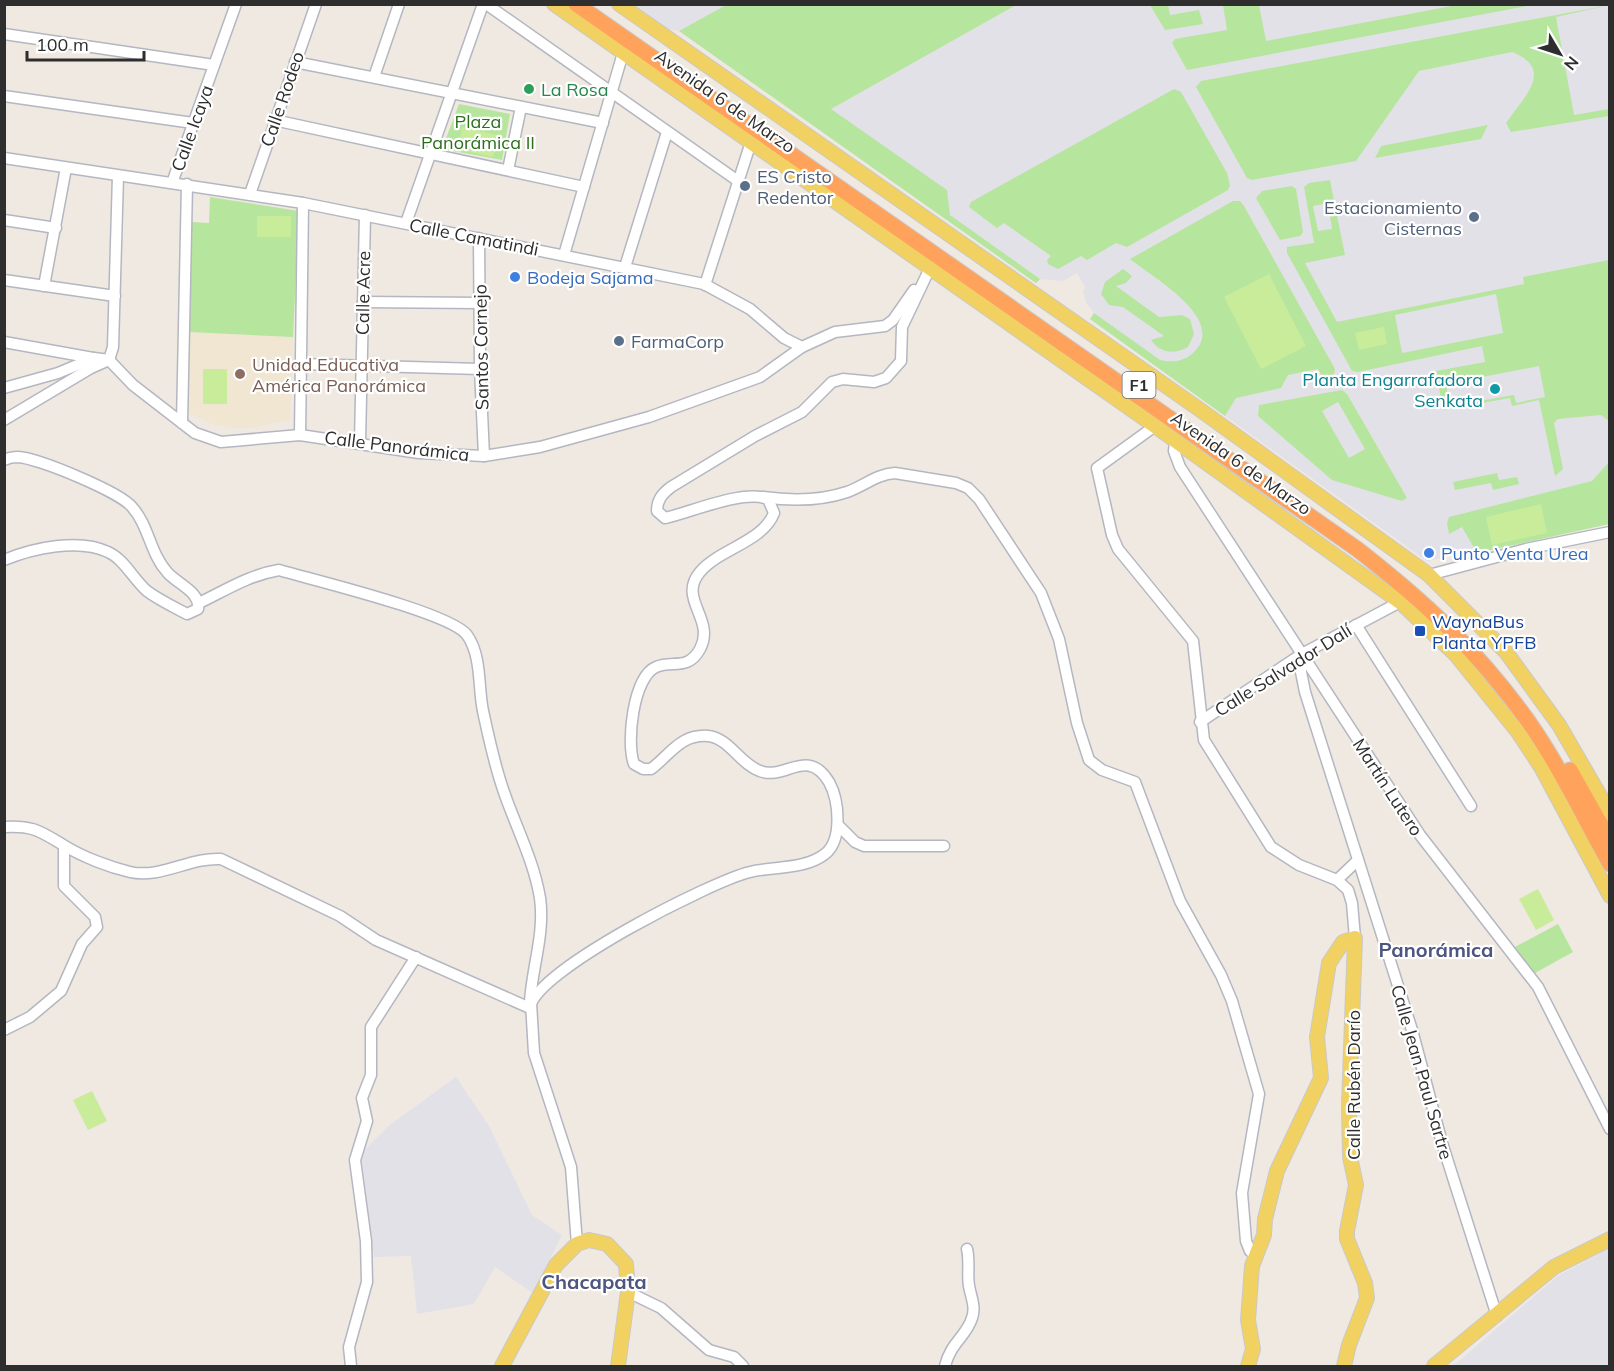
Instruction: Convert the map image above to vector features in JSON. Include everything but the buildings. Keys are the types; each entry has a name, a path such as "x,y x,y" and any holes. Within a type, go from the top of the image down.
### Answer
{"highway":[{"name":"Avenida 6 de Marzo","path":"576,4 1357,549 1410,591 1491,673 1529,722 1610,864"},
{"name":"Avenida 6 de Marzo","path":"594,4 1362,542 1407,578 1460,624 1501,669 1538,719 1610,841"}],"main road":[{"name":"Avenida 6 de Marzo","path":"554,4 1155,426 1400,602 1456,655 1518,732 1540,767 1610,896"},
{"name":"Avenida 6 de Marzo","path":"619,4 1199,409 1429,575 1506,652 1559,724 1610,813"},
{"path":"1248,1366 1253,1349 1248,1320 1250,1279 1264,1236 1265,1219 1277,1171 1321,1078 1317,1037 1329,963 1343,942 1355,938"},
{"name":"Calle Rubén Darío","path":"1344,1366 1349,1345 1367,1298 1365,1283 1347,1239 1356,1185 1350,1157 1349,1105 1355,938"},
{"path":"1434,1366 1554,1267 1610,1239"},
{"path":"502,1366 556,1265 578,1244 589,1240 607,1244 626,1264 628,1292 618,1366"}],"street":[{"name":"Calle Icaya","path":"172,183 236,4"},
{"name":"Calle Rodeo","path":"250,194 316,4"},
{"path":"374,77 399,4"},
{"path":"406,223 484,4 738,181"},
{"path":"4,34 214,65"},
{"path":"564,255 623,53"},
{"path":"295,62 603,123"},
{"path":"4,96 193,123"},
{"path":"508,170 521,107"},
{"path":"274,120 584,187"},
{"path":"626,267 667,132"},
{"path":"705,285 751,142"},
{"name":"Calle Camatindi","path":"4,158 303,202 705,285 750,309 784,338 801,347"},
{"path":"44,286 66,168"},
{"path":"4,420 91,368 109,360 113,347 118,176"},
{"path":"182,423 187,184"},
{"path":"300,435 303,202"},
{"name":"Calle Acre","path":"360,442 365,215"},
{"path":"4,220 56,228"},
{"name":"Santos Cornejo","path":"480,238 480,369 484,456"},
{"path":"801,347 836,332 885,326 893,320 930,268"},
{"path":"930,268 902,327 901,361 896,370 886,378 874,382 843,380 832,382 802,412 755,436 671,487 659,499 657,511 665,518 729,501 761,496 790,501 829,497 849,492 886,473 895,472 956,483 973,493 1041,593 1056,630 1077,723 1089,760 1102,770 1135,782 1143,796 1154,836 1176,892 1221,975 1232,1001 1259,1094 1242,1193 1246,1241 1256,1255"},
{"path":"4,280 115,296"},
{"path":"363,302 480,303"},
{"path":"4,342 109,360"},
{"name":"Calle Panorámica","path":"109,360 133,385 195,433 221,442 300,435 360,442 419,453 484,456 540,447 649,417 760,377 801,347"},
{"path":"4,388 58,373 94,358"},
{"path":"301,364 480,369"},
{"path":"1155,426 1097,468 1112,535 1118,549 1193,641 1200,722 1204,740 1271,847 1299,865 1337,880 1348,890 1352,903 1355,938"},
{"name":"Martín Lutero","path":"1175,441 1174,451 1180,467 1420,835 1538,987 1610,1129"},
{"path":"4,460 18,457 36,462 121,497 139,516 166,572 195,596 199,603"},
{"path":"530,1006 551,979 597,947 654,914 722,882 750,872 801,865 825,854 834,843 838,825 830,783 821,772 808,765 798,764 771,773 760,771 746,763 720,739 707,736 677,744 651,769 643,769 634,764 630,754 631,721 649,672 658,666 677,666 690,661 706,636 705,625 694,604 692,593 694,582 700,572 721,555 766,527 774,513 768,499 761,496"},
{"path":"1429,575 1526,549 1610,532"},
{"path":"4,560 18,554 57,547 89,547 110,552 148,591 187,614 194,613 199,603 239,582 279,570 444,618 467,635 478,671 482,709 504,794 521,830 540,897 542,930 530,1006 534,1053 571,1167 578,1244"},
{"name":"Calle Salvador Dalí","path":"1200,722 1302,654 1400,602"},
{"path":"1356,625 1471,806"},
{"name":"Calle Jean Paul Sartre","path":"1302,654 1300,672 1305,692 1412,1030 1442,1143 1497,1316"},
{"path":"838,825 855,842 864,846 944,846"},
{"path":"4,827 36,828 64,846 131,872 143,873 211,858 221,859 340,916 376,940 530,1006"},
{"path":"4,1030 30,1017 61,991 82,944 97,927 95,916 64,886 64,846"},
{"path":"1337,880 1358,860"},
{"path":"351,1366 349,1347 367,1282 366,1241 355,1160 366,1121 362,1098 371,1075 371,1027 416,957"},
{"path":"945,1366 948,1351 972,1319 973,1299 969,1288 970,1264 967,1249"},
{"path":"628,1292 661,1308 709,1350 734,1357 743,1366"}],"shaded area":[{"path":"636,5 1609,5 1609,524 1427,561 1090,319 1094,313 1086,303 1083,291 1085,287 1077,273 1063,281 1040,279 1036,283 679,31 667,29"},
{"name":"Unidad Educativa América Panorámica","path":"189,332 293,337 290,420 250,428 231,428 212,424 189,413 187,410"},
{"path":"456,1077 489,1126 532,1215 562,1235 533,1293 495,1267 474,1304 417,1314 411,1256 374,1257 362,1160 366,1148 391,1124"},
{"path":"1609,1249 1609,1366 1453,1366 1559,1275"}],"green space":[{"path":"728,4 1016,5 831,109 947,190 950,215 1040,279 1036,283 679,31"},
{"path":"1150,5 1168,5 1170,15 1199,10 1203,24 1165,30"},
{"path":"1223,5 1259,5 1266,41 1457,5 1532,5 1187,70 1172,43 1175,39 1227,30"},
{"path":"1610,5 1556,17 1574,115 1609,109 1609,116 1511,132 1506,123 1527,94 1534,75 1532,67 1525,59 1512,52 1419,71 1356,161 1252,180 1247,178 1196,87 1201,81"},
{"path":"1174,89 1181,92 1227,173 1230,185 1228,190 1127,247 1116,243 1087,260 1081,256 1058,269 1048,264 1047,260 1051,256 1004,223 997,228 969,207 971,202"},
{"name":"Plaza Panorámica II","path":"459,104 510,114 502,160 442,149"},
{"path":"1488,125 1481,139 1375,158 1381,146"},
{"path":"462,127 497,135 493,157 458,149"},
{"path":"1330,180 1345,255 1305,263 1337,322 1524,284 1523,277 1609,260 1609,421 1601,415 1558,419 1554,423 1563,469 1555,476 1539,400 1512,406 1510,398 1443,410 1436,371 1485,362 1482,346 1358,372 1352,371 1287,253 1287,247 1314,243 1304,187 1309,183","holes":["1328,203 1332,229 1318,231 1313,206","1496,294 1503,333 1402,353 1395,315","1539,366 1545,397 1516,403 1514,395 1450,406 1446,384"]},
{"path":"1292,186 1296,189 1303,232 1300,236 1280,240 1256,198 1262,191"},
{"path":"210,197 299,211 293,337 189,332 192,222 209,223"},
{"path":"1233,201 1240,201 1244,206 1335,369 1334,374 1323,378 1318,369 1288,375 1281,388 1236,398 1225,416 1090,319 1094,313 1160,360 1170,361 1188,357 1195,351 1202,338 1201,325 1194,312 1168,287 1130,259"},
{"path":"257,216 291,216 291,237 257,237"},
{"path":"1123,269 1132,276 1126,283 1116,286 1159,317 1182,315 1190,319 1194,334 1188,347 1173,352 1159,348 1151,340 1164,336 1123,307 1109,305 1101,294 1105,282"},
{"path":"1269,274 1306,346 1261,369 1224,297"},
{"path":"1384,327 1387,344 1359,350 1355,333"},
{"path":"203,369 227,369 227,404 203,404"},
{"path":"1342,390 1347,394 1407,498 1402,501 1332,480 1258,416 1259,405","holes":["1338,402 1365,449 1349,458 1322,411"]},
{"path":"1609,462 1609,524 1477,553 1462,527 1449,534 1447,523 1449,517 1592,481"},
{"path":"1497,473 1499,480 1517,477 1519,484 1493,490 1491,483 1455,490 1453,482"},
{"path":"1541,504 1547,533 1492,545 1486,517"},
{"path":"1538,889 1554,920 1536,930 1519,899"},
{"path":"1558,924 1573,952 1535,973 1513,948"},
{"path":"92,1091 107,1121 88,1130 73,1100"}],"place":[{"name":"La Rosa","path":"529,89"},
{"name":"ES Cristo Redentor","path":"745,186"},
{"name":"Estacionamiento Cisternas","path":"1474,217"},
{"name":"Bodeja Sajama","path":"515,277"},
{"name":"FarmaCorp","path":"619,341"},
{"name":"Unidad Educativa América Panorámica","path":"240,374"},
{"name":"Planta Engarrafadora Senkata","path":"1495,389"},
{"name":"Punto Venta Urea","path":"1429,553"},
{"name":"WaynaBus Planta YPFB","path":"1420,631"}],"district":[{"name":"Panorámica","path":"1436,949"},
{"name":"Chacapata","path":"594,1281"}]}
